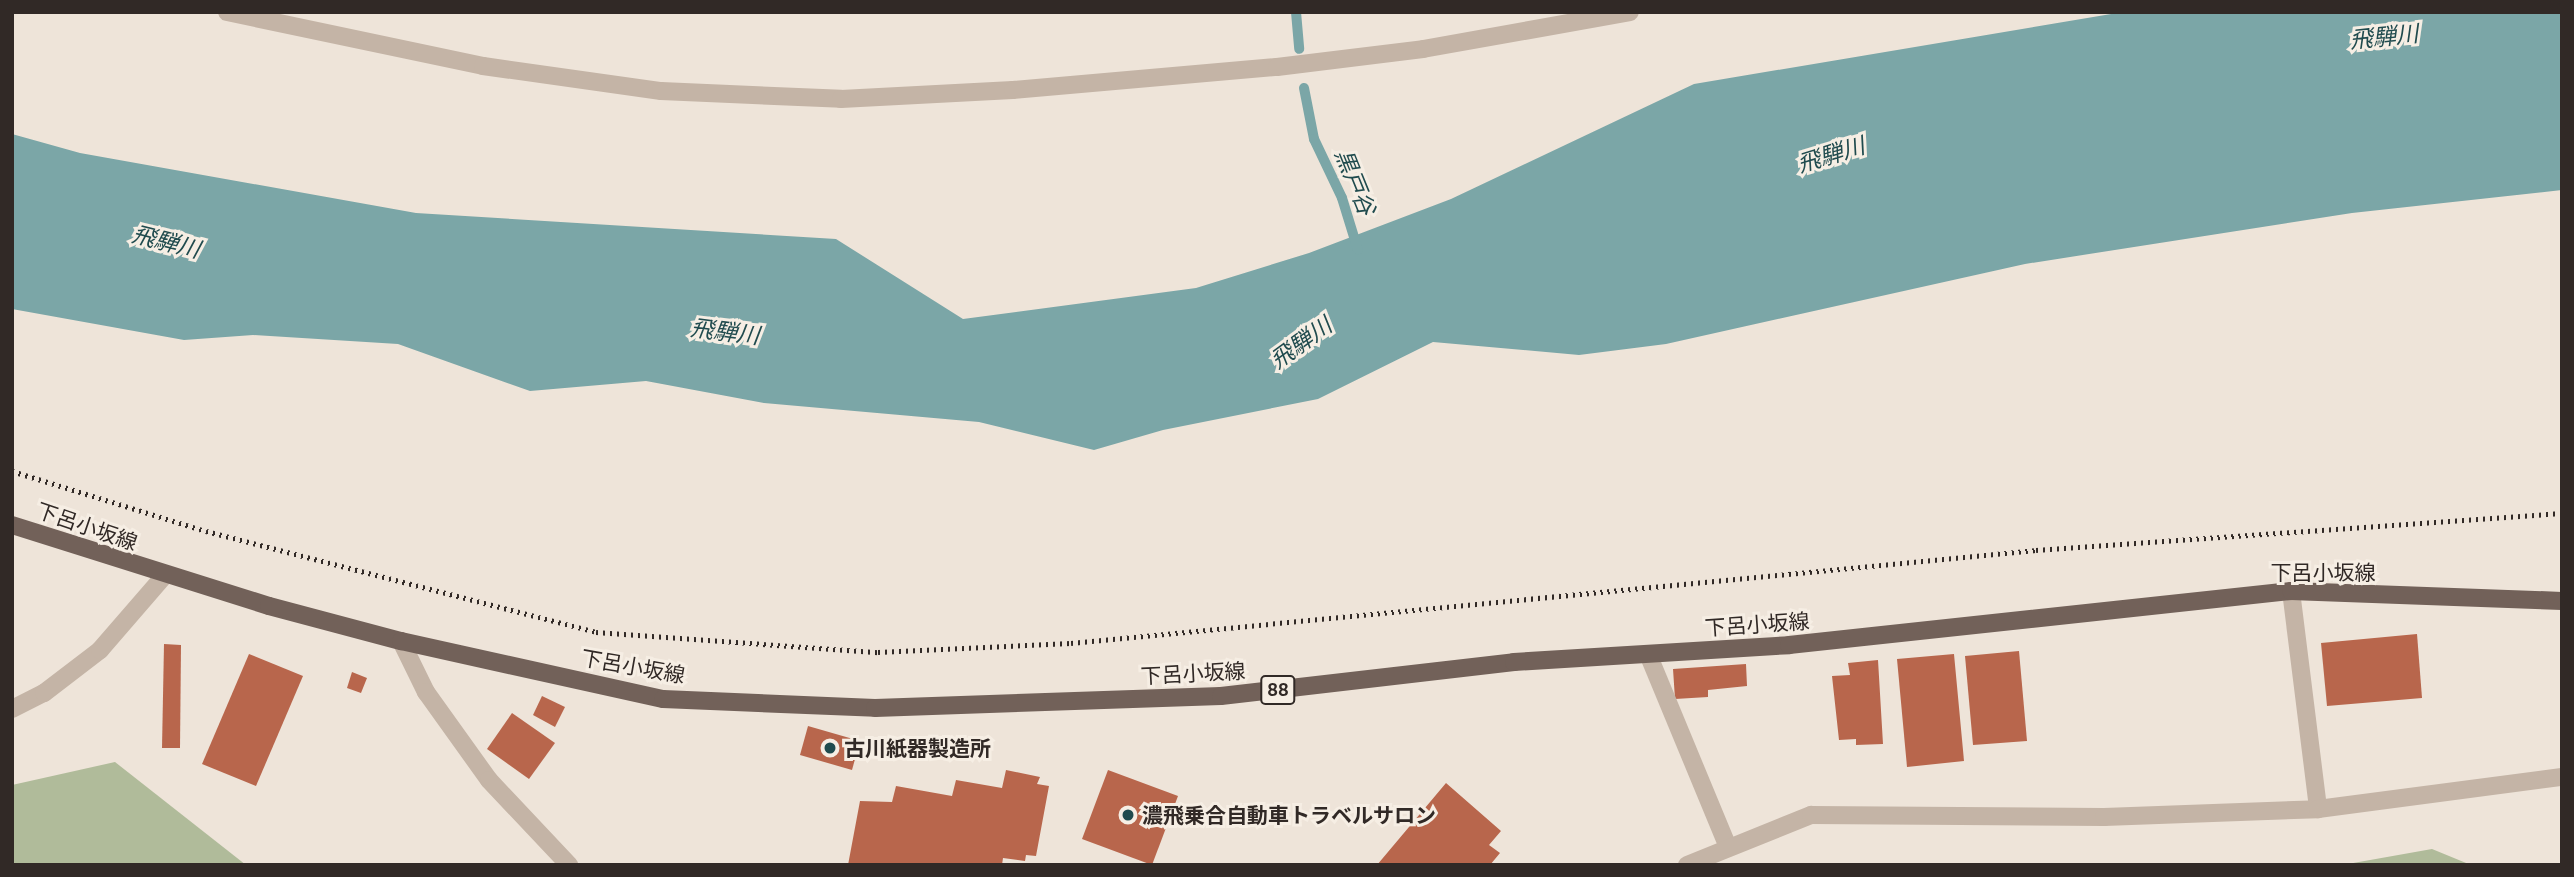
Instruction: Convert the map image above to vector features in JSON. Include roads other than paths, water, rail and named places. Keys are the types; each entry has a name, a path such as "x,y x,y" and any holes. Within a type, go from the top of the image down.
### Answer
{"main road":[{"name":"下呂小坂線","path":"12,525 164,576 401,641 663,699 875,708 1221,696 1514,662 1817,643 2291,591 2562,601"}],"street":[{"path":"227,12 496,68 661,91 841,99 1013,90 1277,67 1423,49 1630,12"},
{"path":"12,709 44,692 100,650 164,576"},
{"path":"2291,591 2318,809"},
{"path":"401,641 426,692 489,780 569,865"},
{"path":"1648,654 1727,845"},
{"path":"1687,865 1727,845 1811,815 2104,817 2318,809 2562,777"}],"water":[{"name":"飛騨川","path":"2123,12 2562,12 2562,190 2352,213 2025,264 1666,344 1579,355 1433,342 1318,399 1163,430 1094,450 979,422 764,403 646,381 530,391 398,344 253,335 184,340 12,309 12,134 80,153 416,213 836,239 963,319 1196,288 1309,253 1451,199 1694,84"}],"waterway":[{"name":"黒戸谷","path":"1296,12 1299,49"},
{"name":"黒戸谷","path":"1304,88 1314,139 1342,198 1358,250"}],"railway":[{"path":"12,471 206,531 596,632 878,652 1071,643 2036,550 2562,513"}],"place":[{"name":"古川紙器製造所","path":"830,748"},
{"name":"濃飛乗合自動車トラベルサロン","path":"1128,815"}]}
